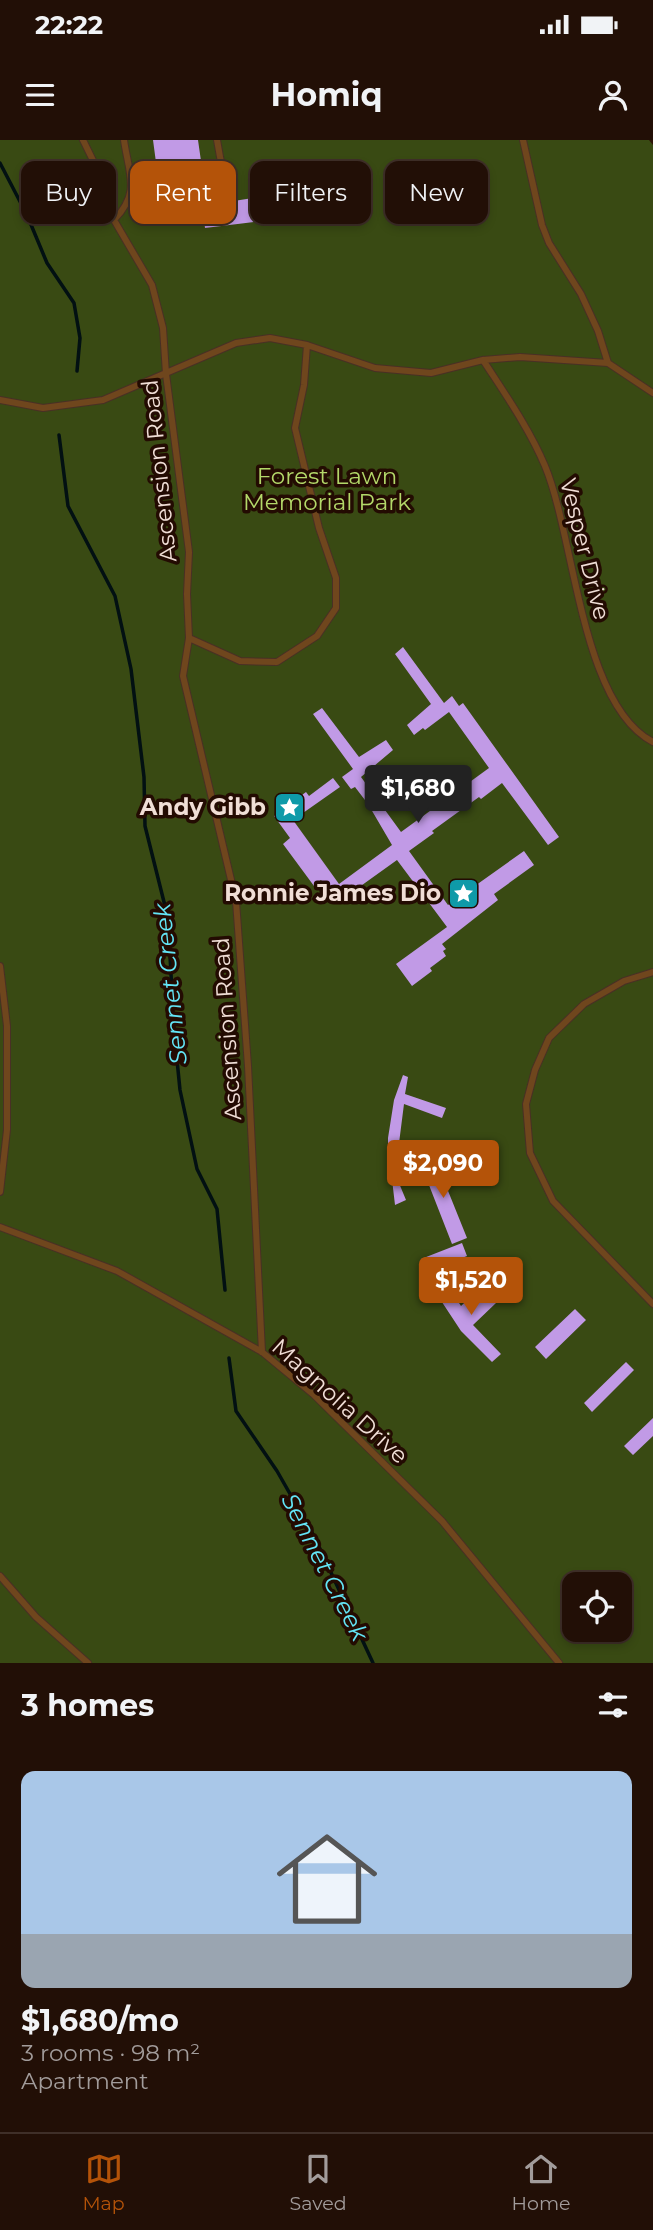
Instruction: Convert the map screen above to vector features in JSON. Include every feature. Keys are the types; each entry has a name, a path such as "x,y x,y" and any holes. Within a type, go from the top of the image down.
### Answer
{"lane":[{"name":"Ascension Road","path":"83,140 93,161"},
{"path":"124,140 130,180"},
{"path":"217,140 221,161"},
{"path":"523,140 542,225 549,243 580,293 598,331 608,363"},
{"path":"116,218 130,198"},
{"name":"Ascension Road","path":"116,223 152,285 163,328 166,374 189,552 189,638 183,677 236,901 248,1066 262,1352"},
{"path":"0,400 43,408 103,400 236,343 270,338 307,345 375,368 431,373 483,360 520,357 608,363 653,393"},
{"path":"189,638 240,661 277,662 317,636 336,608 336,578 320,528 295,428 304,385 307,345"},
{"name":"Vesper Drive","path":"483,360 529,433 545,466 562,515 582,613 601,674 620,713 642,736 653,742"},
{"path":"0,966 8,1039 7,1130 0,1192"},
{"path":"653,972 624,981 584,1004 549,1038 535,1070 526,1104 530,1153 553,1201 653,1304"},
{"name":"Magnolia Drive","path":"0,1227 117,1271 262,1352 314,1395 442,1521 559,1663"},
{"path":"0,1576 36,1617 88,1663"}],"green space":[{"name":"Forest Lawn Memorial Park","path":"0,140 649,140 653,145 653,1663 0,1663"}],"building":[{"path":"153,140 198,140 201,161 156,161"},
{"path":"250,198 250,222 205,228 204,224 236,224 236,201"},
{"path":"403,647 444,703 452,696 459,706 463,703 559,837 548,845 502,783 432,831 434,833 409,851 448,905 524,851 534,865 494,894 498,900 442,944 446,949 443,951 446,956 412,986 396,964 447,927 397,860 337,903 321,880 314,886 283,844 290,838 274,816 306,792 309,796 333,778 340,787 293,820 339,884 392,845 368,804 355,787 351,789 342,777 353,769 313,714 322,708 359,757 386,740 393,750 361,777 401,832 489,768 449,712 414,735 407,725 431,704 395,654"},
{"path":"403,1075 408,1077 405,1094 446,1108 442,1118 404,1104 398,1151 422,1142 428,1156 394,1171 406,1200 395,1205 391,1171 388,1172 388,1138 394,1100"},
{"path":"434,1156 467,1238 452,1244 420,1162"},
{"path":"462,1243 467,1256 428,1271 421,1259"},
{"path":"448,1286 461,1306 481,1287 496,1303 473,1325 501,1354 492,1362 461,1331 436,1293"},
{"path":"575,1309 586,1320 546,1359 535,1347"},
{"path":"626,1362 634,1370 592,1412 584,1403"},
{"path":"653,1418 653,1436 633,1455 624,1446"}],"waterway":[{"name":"Sennet Creek","path":"0,163 27,215 47,263 74,303 80,338 77,371"},
{"name":"Sennet Creek","path":"59,435 68,506 115,596 131,669 144,777 145,826 168,918 180,1090 197,1169 217,1209 225,1290"},
{"name":"Sennet Creek","path":"229,1358 236,1411 277,1471 314,1536 373,1663"}],"place":[{"name":"Andy Gibb","path":"289,807"},
{"name":"Ronnie James Dio","path":"464,893"}]}
